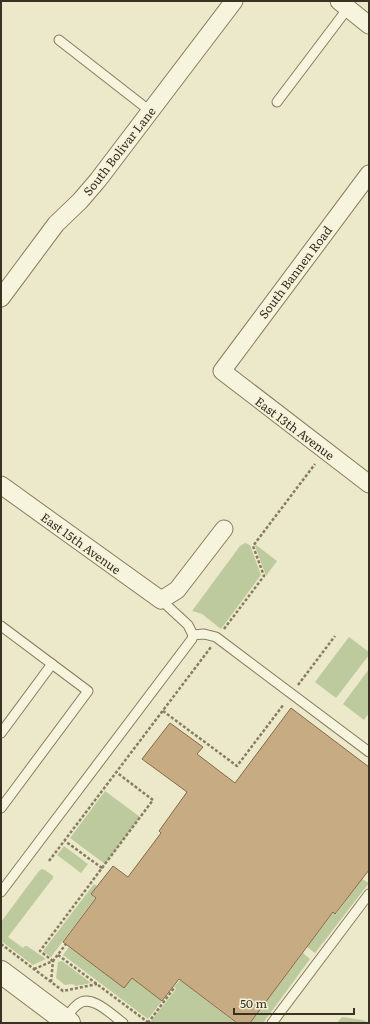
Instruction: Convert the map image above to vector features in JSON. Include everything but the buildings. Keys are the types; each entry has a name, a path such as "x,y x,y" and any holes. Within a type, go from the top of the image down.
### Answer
{"street":[{"name":"South Bolivar Lane","path":"1,298 56,224 80,201 98,180 234,1"},
{"path":"343,5 369,25"},
{"name":"South Bannen Road","path":"222,371 369,174"},
{"name":"East 13th Avenue","path":"222,371 369,484"},
{"name":"East 15th Avenue","path":"1,485 161,600"},
{"path":"161,600 177,590 224,528"},
{"path":"1,972 67,1021"}],"lane":[{"path":"277,102 343,5"},
{"path":"59,40 150,111"},
{"path":"1,892 192,639 193,635 188,625 161,600"},
{"path":"1,626 88,691 1,808"},
{"path":"193,635 204,634 216,637 369,752"},
{"path":"1,733 52,664"},
{"path":"272,1023 369,894"},
{"path":"67,1021 77,1004 84,1000 91,1001 101,1006 123,1023"}],"path":[{"path":"163,711 237,766 335,636"},
{"path":"53,961 40,951 153,800 116,772"},
{"path":"65,840 102,868"},
{"path":"1,944 63,991 97,984"},
{"path":"34,969 53,961 66,944"},
{"path":"58,955 148,1023 174,988"},
{"path":"51,982 53,961"}],"green space":[{"path":"245,543 250,545 261,575 221,629 202,614 192,611 240,546"},
{"path":"256,545 277,561 266,576 255,546"},
{"path":"349,637 369,652 369,655 336,698 315,682"},
{"path":"369,669 369,713 364,720 343,704"},
{"path":"105,791 140,817 105,864 70,838"},
{"path":"64,846 88,864 81,873 57,855"},
{"path":"42,869 53,876 53,878 8,937 23,948 27,946 46,959 33,965 1,941 1,922"},
{"path":"362,879 369,883 315,953 307,947 333,913 336,914"},
{"path":"94,884 97,886 91,894 95,898 51,957 43,951"},
{"path":"69,947 124,988 132,978 162,1001 148,1019 63,955"},
{"path":"303,953 310,959 263,1023 250,1023"},
{"path":"62,961 91,983 76,986 72,984 65,985 56,978 58,962"},
{"path":"180,980 236,1023 153,1023 151,1021 176,989 174,987"},
{"path":"342,1017 363,1020 369,1023 337,1023"}]}
